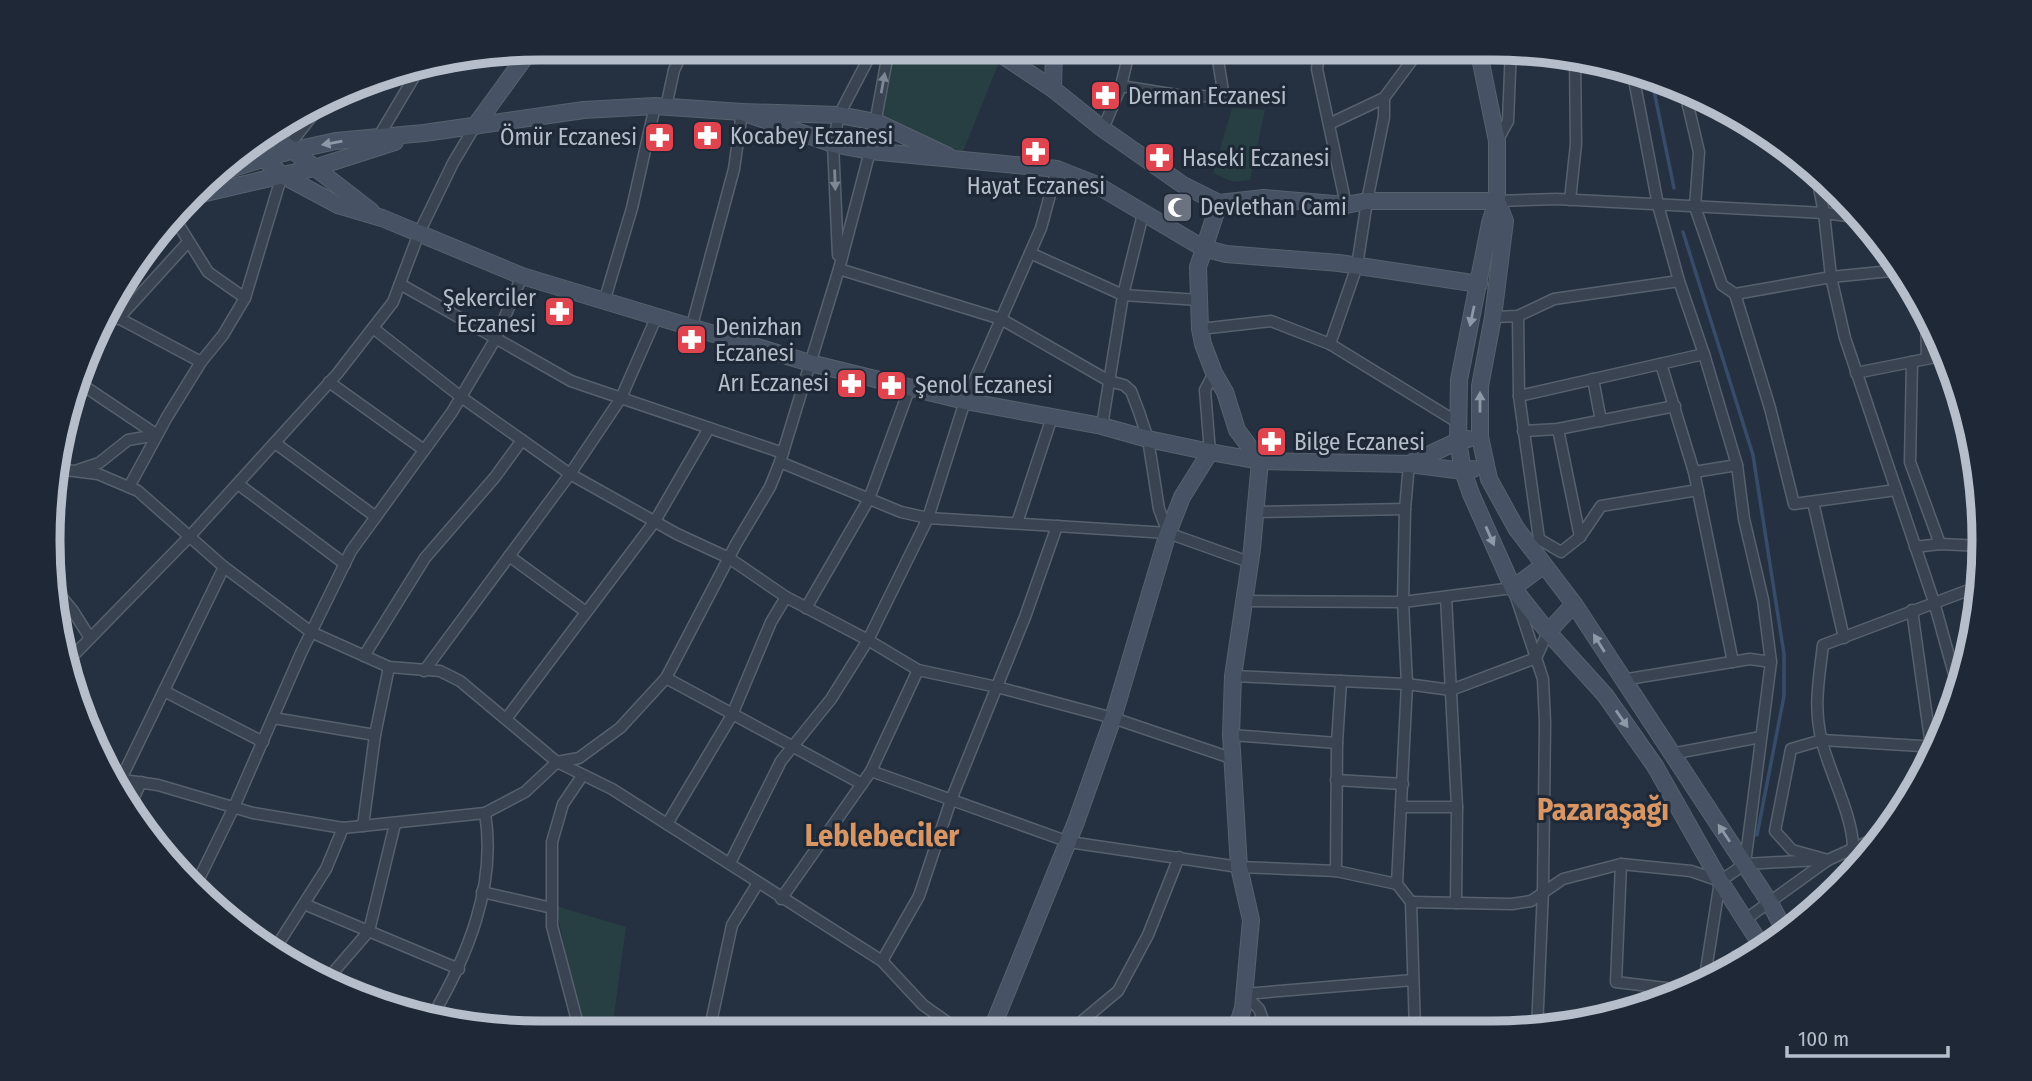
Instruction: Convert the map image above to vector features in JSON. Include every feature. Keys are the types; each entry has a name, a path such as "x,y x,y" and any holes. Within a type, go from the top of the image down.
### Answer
{"main road":[{"path":"1010,60 1183,185 1219,204 1264,198 1346,205 1367,201 1497,201"},
{"path":"1053,89 1054,60"},
{"path":"1480,60 1497,141 1497,201 1490,223 1459,380 1457,422 1463,471 1513,588 1548,632 1605,695 1655,766 1757,941"},
{"path":"475,126 523,61"},
{"path":"238,167 265,160 288,149 336,141 424,133 584,110 660,107 839,115 876,122 959,161"},
{"path":"742,112 833,144 870,151 1057,169 1095,184 1203,248 1226,254 1357,265 1479,284"},
{"path":"208,192 314,168 424,133"},
{"path":"276,139 382,218"},
{"path":"259,151 282,175 338,205 382,218 522,276 810,363 965,401 1102,426 1210,453 1260,461 1409,464 1463,471 1486,467"},
{"path":"1497,201 1504,221 1493,317 1480,386 1480,437 1489,479 1516,528 1574,604 1745,864 1781,924"},
{"path":"1219,204 1198,267 1200,329 1237,430 1260,461 1233,676 1231,758 1239,867 1251,920 1244,994 1238,1021"},
{"path":"1409,464 1458,441 1480,437"},
{"path":"995,1021 1069,842 1113,718 1168,533 1182,497 1210,453"},
{"path":"1513,588 1544,565"},
{"path":"1548,632 1574,604"}],"street":[{"path":"604,302 660,107 679,60"},
{"path":"839,269 833,144 839,115 868,60"},
{"path":"123,780 141,782 253,813 343,828 395,824 485,813 525,792 557,762 579,758 620,728 666,678 770,487 782,457 839,269 870,151 887,60"},
{"path":"1103,129 1121,86 1127,60"},
{"path":"1121,86 1177,95 1224,97 1218,60"},
{"path":"1318,60 1317,69 1346,205"},
{"path":"1329,124 1384,98 1412,60"},
{"path":"1497,141 1508,121 1511,61"},
{"path":"1570,200 1576,144 1575,67"},
{"path":"368,151 414,77"},
{"path":"1634,82 1658,205 1737,465 1744,519 1763,600 1771,662 1745,864"},
{"path":"1330,344 1357,265 1384,117 1384,98"},
{"path":"1687,101 1699,152 1695,207 1721,285 1735,294 1770,408 1794,504 1896,490"},
{"path":"1688,106 1695,105"},
{"path":"691,329 734,169 742,112"},
{"path":"288,149 311,118"},
{"path":"74,655 238,484 329,382 393,302 419,233 453,163 475,126"},
{"path":"730,863 780,761 831,699 868,640 928,518 965,401 1041,228 1057,169"},
{"path":"129,487 201,362 223,335 245,298 282,175"},
{"path":"1819,188 1831,277 1856,373 1934,602 1954,673"},
{"path":"1497,201 1570,200 1846,216"},
{"path":"1102,426 1123,295 1143,214"},
{"path":"178,224 208,272 245,298"},
{"path":"117,313 188,242"},
{"path":"1030,253 1123,295 1199,299"},
{"path":"839,269 1001,319 1110,381 1124,385 1131,391 1148,439 1159,509 1168,533"},
{"path":"1735,294 1831,277 1890,271"},
{"path":"199,880 351,551 461,397 496,338 522,276"},
{"path":"1493,317 1518,316 1554,299 1679,281"},
{"path":"400,284 571,381 709,428 782,457 901,512 928,518 1168,533 1249,562"},
{"path":"1518,316 1523,431 1539,539 1561,552 1580,537 1601,506 1698,490"},
{"path":"115,317 201,362"},
{"path":"424,671 570,474 621,398 656,318"},
{"path":"1200,329 1271,321 1330,344 1457,422"},
{"path":"373,328 461,397 570,474 729,558 786,597 918,670 997,687 1113,718 1231,758"},
{"path":"1927,336 1927,358"},
{"path":"1520,396 1704,354"},
{"path":"1856,373 1936,357"},
{"path":"1912,362 1910,462 1940,544"},
{"path":"1661,364 1694,471 1732,662"},
{"path":"1210,453 1205,390 1214,373"},
{"path":"1593,379 1601,421"},
{"path":"329,382 424,450"},
{"path":"85,387 157,435"},
{"path":"806,608 869,499 910,387"},
{"path":"1523,431 1559,429 1675,406"},
{"path":"1017,523 1052,417"},
{"path":"506,719 655,521 709,428"},
{"path":"1559,429 1580,537"},
{"path":"76,471 99,463 128,440 157,435"},
{"path":"364,656 425,558 495,477 522,440"},
{"path":"275,443 376,517"},
{"path":"1887,465 1910,462"},
{"path":"1397,884 1407,684 1403,602 1409,464"},
{"path":"1694,471 1737,465"},
{"path":"65,470 98,474 138,491 224,567 312,632 389,667 440,671 460,681 557,762 612,789 730,863 780,899 881,961 923,1005 946,1021"},
{"path":"238,484 345,564"},
{"path":"1814,502 1843,638"},
{"path":"1254,512 1405,509"},
{"path":"881,961 919,896 951,800 1025,617 1057,526"},
{"path":"1915,547 1940,544 1972,545"},
{"path":"509,556 586,612"},
{"path":"120,774 224,567"},
{"path":"1243,601 1403,602 1513,588 1543,679 1543,891 1537,1019"},
{"path":"1849,863 1853,848 1849,825 1822,740 1816,700 1824,645 1969,589"},
{"path":"667,824 732,715 771,622 786,597"},
{"path":"1446,597 1457,807 1456,903"},
{"path":"64,600 90,638"},
{"path":"1912,610 1933,732"},
{"path":"1233,676 1407,684 1451,691 1536,658 1548,632"},
{"path":"1622,680 1750,659 1771,662"},
{"path":"363,826 375,735 389,667"},
{"path":"780,899 871,771 918,670"},
{"path":"666,678 862,783"},
{"path":"1336,871 1336,743 1341,681"},
{"path":"164,691 263,742"},
{"path":"273,718 375,735"},
{"path":"1231,735 1336,743"},
{"path":"1671,754 1761,737"},
{"path":"1828,860 1792,850 1775,831 1791,749 1822,740 1926,746"},
{"path":"871,771 1069,842 1239,867 1336,871 1397,884 1411,902 1415,1021"},
{"path":"577,1021 552,926 552,842 563,804 582,776"},
{"path":"1336,780 1403,784"},
{"path":"134,797 141,782"},
{"path":"1402,807 1457,807"},
{"path":"436,1009 459,968 478,920 490,839 485,813"},
{"path":"332,974 369,931 395,824"},
{"path":"279,943 326,869 343,828"},
{"path":"1746,919 1828,860 1865,843"},
{"path":"1082,1021 1118,991 1148,935 1179,857"},
{"path":"1706,971 1720,881 1745,864 1828,860"},
{"path":"1621,864 1616,982 1667,988"},
{"path":"1411,902 1512,904 1531,901 1563,879 1621,864 1691,871 1720,881"},
{"path":"711,1021 732,925 758,883"},
{"path":"482,892 552,908"},
{"path":"304,904 459,968"},
{"path":"1244,994 1413,980"},
{"path":"1244,994 1259,1009 1264,1021"}],"green space":[{"path":"887,60 1000,60 959,161 876,122"},
{"path":"1232,108 1265,110 1250,180 1233,182 1213,173"},
{"path":"556,906 626,927 613,1021 580,1021"}],"waterway":[{"path":"1653,88 1674,188"},
{"path":"1683,232 1753,455 1784,654 1784,696 1757,835"},
{"path":"1732,957 1733,952"}],"place":[{"name":"Derman Eczanesi","path":"1105,96"},
{"name":"Kocabey Eczanesi","path":"707,136"},
{"name":"Ömür Eczanesi","path":"660,137"},
{"name":"Hayat Eczanesi","path":"1036,152"},
{"name":"Haseki Eczanesi","path":"1159,158"},
{"name":"Devlethan Cami","path":"1177,207"},
{"name":"Şekerciler Eczanesi","path":"559,311"},
{"name":"Denizhan Eczanesi","path":"692,340"},
{"name":"Arı Eczanesi","path":"852,383"},
{"name":"Şenol Eczanesi","path":"892,385"},
{"name":"Bilge Eczanesi","path":"1271,442"}],"district":[{"name":"Pazaraşağı","path":"1603,810"},
{"name":"Leblebeciler","path":"882,836"}]}
